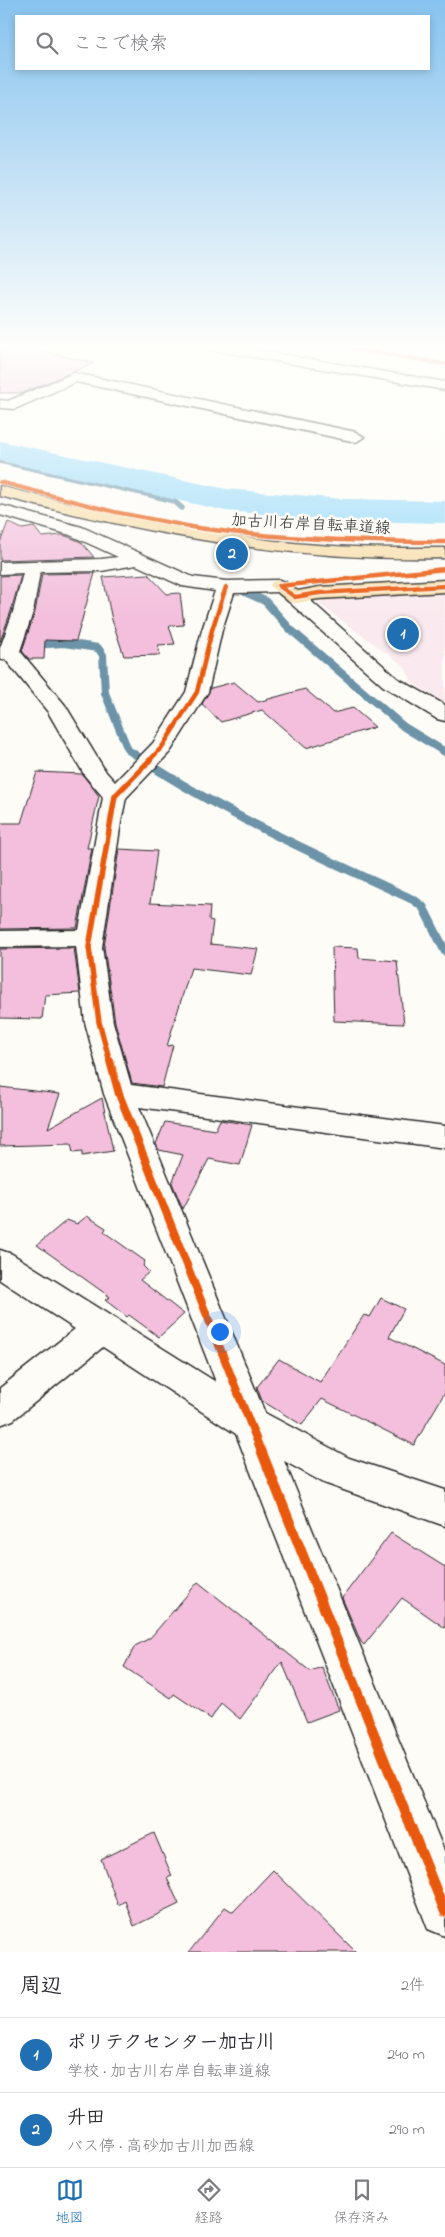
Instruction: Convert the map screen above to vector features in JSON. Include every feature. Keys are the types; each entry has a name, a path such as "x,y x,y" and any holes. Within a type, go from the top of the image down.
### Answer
{"main road":[{"path":"0,491 103,518 179,534 346,551 445,553"},
{"path":"287,591 445,569"},
{"path":"287,591 319,593 445,586"}],"street":[{"path":"0,510 76,531 189,582 226,587 287,591 390,682 424,700 445,714"},
{"path":"0,568 92,566 137,559"},
{"path":"32,574 23,612 5,653 57,710 97,776 115,796"},
{"path":"226,587 212,630 197,692 149,762 115,796 90,947 99,1022 119,1094 445,1912"},
{"path":"424,700 445,690"},
{"path":"0,939 91,938"},
{"path":"119,1094 445,1137"},
{"path":"0,1263 251,1424 338,1471 445,1508"},
{"path":"0,1409 102,1328"}],"shaded area":[{"path":"445,589 445,705 413,683 403,665 319,604 326,598"}],"building":[{"path":"8,522 22,529 34,527 42,537 62,535 69,537 81,542 94,557 0,560 0,543"},
{"path":"95,573 76,641 45,640 44,659 29,659 22,651 35,612 42,574"},
{"path":"148,574 167,594 180,593 184,625 169,626 175,644 158,645 160,655 124,656 112,620 103,577"},
{"path":"21,575 11,611 0,642 0,576"},
{"path":"234,682 258,702 305,689 333,713 353,708 375,727 306,748 262,710 221,722 202,704 211,688"},
{"path":"37,772 82,774 99,796 87,848 92,848 77,928 0,929 0,823 21,823"},
{"path":"119,849 157,851 150,903 210,906 209,920 213,921 210,944 258,949 251,975 191,968 167,1046 173,1045 162,1087 132,1083 115,1022 104,947"},
{"path":"332,947 358,948 359,958 397,961 404,1024 334,1021"},
{"path":"74,948 80,993 45,995 42,1019 0,1018 0,949"},
{"path":"0,1087 60,1094 48,1128 102,1098 113,1151 82,1156 82,1152 73,1153 71,1144 0,1146"},
{"path":"220,1120 252,1125 240,1165 209,1159 183,1209 172,1183 183,1155 159,1150 156,1144 165,1122 215,1130"},
{"path":"87,1216 106,1228 104,1232 145,1261 143,1266 149,1272 140,1280 184,1314 159,1337 129,1315 127,1317 105,1300 110,1297 37,1245 67,1220 77,1224"},
{"path":"381,1298 404,1309 389,1337 445,1365 445,1392 414,1445 322,1399 302,1425 262,1401 257,1387 279,1359 320,1382 364,1315 370,1317"},
{"path":"391,1533 445,1567 445,1628 402,1598 364,1645 342,1598"},
{"path":"198,1582 310,1671 322,1667 339,1710 307,1722 282,1662 240,1719 221,1703 211,1719 174,1694 171,1698 124,1667 135,1646 150,1638"},
{"path":"154,1833 172,1876 167,1878 179,1904 134,1926 125,1901 118,1905 101,1859"},
{"path":"273,1870 356,1952 189,1952 225,1907 233,1912"}],"waterway":[{"path":"0,451 226,500 343,510 445,512"},
{"path":"0,461 151,495 174,501 182,508"},
{"path":"245,592 265,601 290,629 404,727 445,752"},
{"path":"0,647 64,643 98,648 103,655 105,693 128,750 145,761"},
{"path":"143,760 241,818 414,900 423,907 445,951"}],"cycle path":[{"name":"加古川右岸自転車道線","path":"0,482 138,517 217,531 314,539 445,542"},
{"path":"279,586 445,569"},
{"path":"279,586 295,597 319,593 445,586"},
{"path":"226,587 212,630 197,692 162,747 115,796 109,822 89,947 99,1022 119,1094 445,1912"}],"place":[{"name":"升田","path":"232,554"},
{"name":"ポリテクセンター加古川","path":"403,634"}]}
